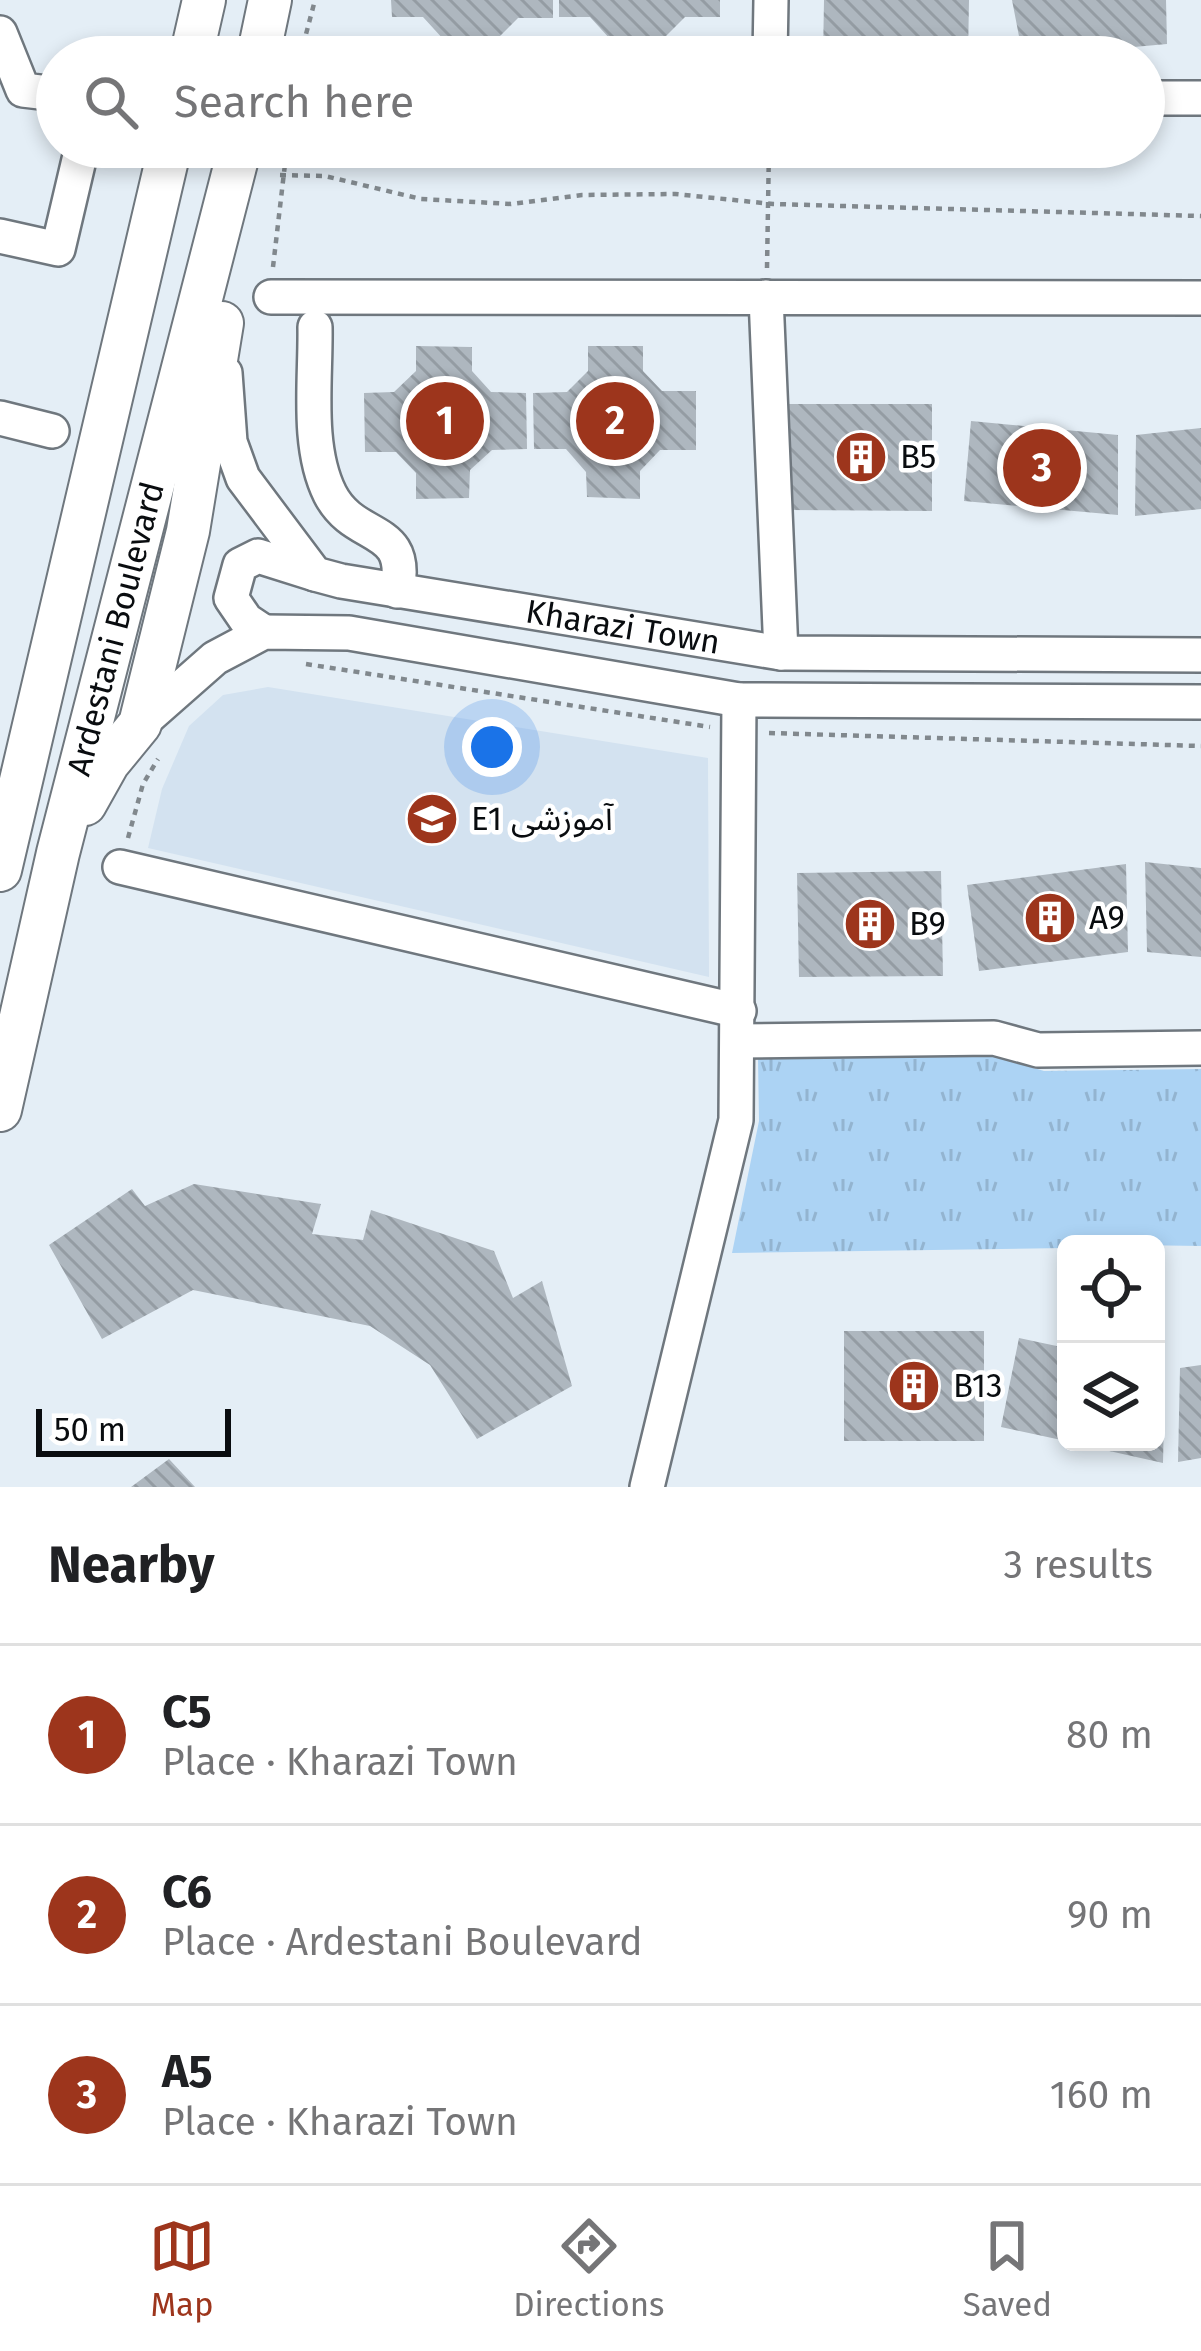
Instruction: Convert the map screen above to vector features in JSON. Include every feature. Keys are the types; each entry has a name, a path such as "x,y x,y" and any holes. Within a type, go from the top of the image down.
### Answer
{"main road":[{"path":"262,36 270,0"},
{"path":"195,36 201,5"},
{"name":"Ardestani Boulevard","path":"0,870 165,168"},
{"name":"Ardestani Boulevard","path":"0,1110 58,853 236,168"},
{"path":"58,853 108,763 153,734 221,330 230,201"}],"street":[{"path":"770,36 771,0"},
{"path":"0,33 22,90 36,92"},
{"path":"1165,98 1201,98"},
{"path":"0,236 58,250 77,168"},
{"path":"271,297 1201,298"},
{"path":"766,298 781,653"},
{"path":"315,327 318,462 342,513 396,547 401,559 397,590"},
{"path":"221,330 230,442 243,478 315,574"},
{"path":"0,418 52,431"},
{"name":"Kharazi Town","path":"264,632 245,620 231,598 239,565 258,556 315,574 397,590 781,653 1201,655"},
{"name":"Kharazi Town","path":"153,734 215,658 264,632 349,633 738,716 1201,702"},
{"path":"646,1487 736,1120 738,716"},
{"path":"120,867 739,1026 994,1039 1038,1050 1201,1048"}],"path":[{"path":"305,36 314,0"},
{"path":"271,297 282,168"},
{"path":"766,298 769,168"},
{"path":"280,175 325,176 421,199 511,204 582,195 674,194 768,202 1201,216"},
{"path":"286,662 738,716 1201,746"},
{"path":"120,867 153,734"}],"shaded area":[{"name":"E1 آموزشی","path":"268,687 708,758 709,977 148,848 162,789 189,726 223,695"}],"green space":[{"path":"990,1055 1044,1071 1201,1069 1201,1246 1165,1245 1165,1235 1057,1235 1057,1248 732,1253 759,1121 758,1058"}],"building":[{"path":"391,0 553,0 553,18 518,18 500,36 440,36 423,17 392,17"},
{"path":"559,0 720,0 720,17 685,17 666,36 607,36 590,17 559,17"},
{"path":"824,0 969,0 968,36 823,36"},
{"path":"1012,0 1166,0 1167,44 1165,36 1019,36"},
{"path":"416,346 472,347 472,371 491,392 526,393 527,449 492,450 470,470 469,498 416,499 416,473 396,452 365,452 364,393 394,392 416,371"},
{"path":"588,346 643,346 643,371 662,391 696,391 696,450 660,450 640,471 640,499 587,497 586,472 566,449 534,449 533,393 567,392 588,371"},
{"name":"B5","path":"789,404 932,404 932,511 789,510"},
{"path":"971,421 1118,435 1118,515 964,501"},
{"path":"1201,428 1201,509 1135,516 1136,435"},
{"path":"1145,862 1201,868 1201,957 1147,952"},
{"name":"A9","path":"1126,864 1128,952 979,971 967,885"},
{"name":"B9","path":"941,871 943,976 799,977 797,873"},
{"path":"194,1184 321,1204 312,1234 363,1240 371,1210 494,1251 513,1298 542,1281 572,1386 477,1439 430,1365 370,1326 193,1290 102,1339 49,1245 132,1189 145,1206"},
{"name":"B13","path":"844,1331 984,1331 984,1441 844,1441"},
{"path":"1019,1338 1057,1346 1057,1439 1001,1427"},
{"path":"1201,1365 1201,1458 1178,1462 1180,1368"},
{"path":"1109,1451 1163,1451 1163,1463"},
{"path":"169,1459 195,1487 131,1487"}],"place":[{"name":"C5","path":"445,421"},
{"name":"C6","path":"615,421"},
{"name":"B5","path":"861,457"},
{"name":"A5","path":"1042,468"},
{"name":"E1 آموزشی","path":"432,819"},
{"name":"A9","path":"1050,918"},
{"name":"B9","path":"870,924"},
{"name":"B13","path":"914,1386"}]}
